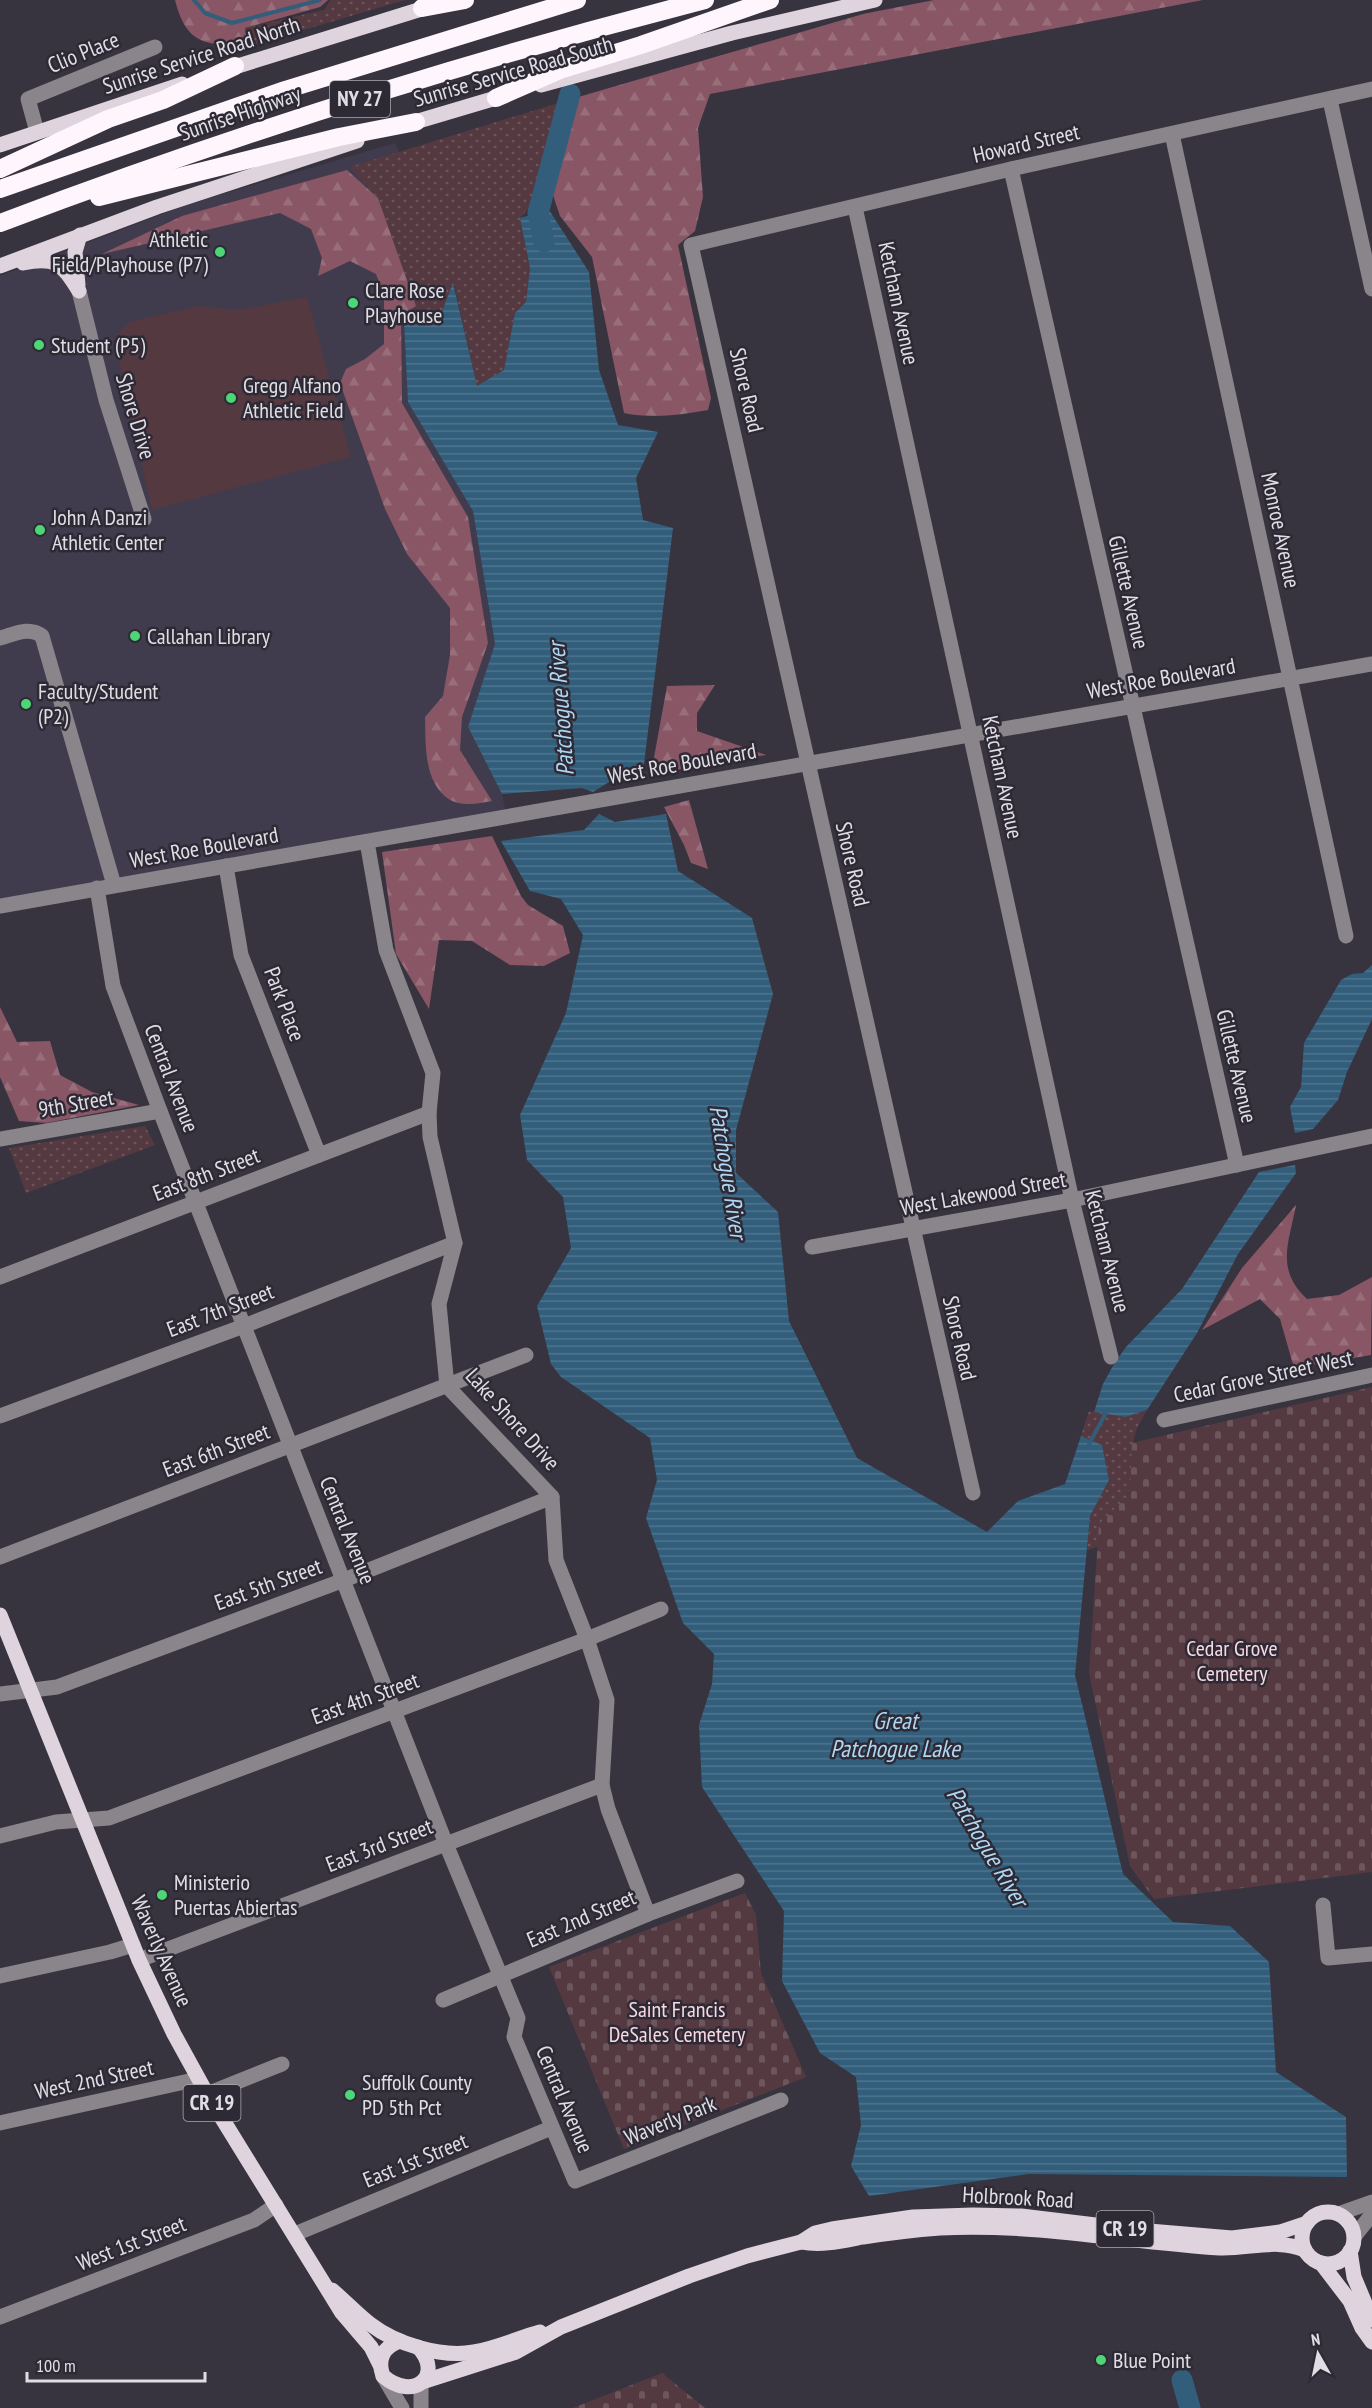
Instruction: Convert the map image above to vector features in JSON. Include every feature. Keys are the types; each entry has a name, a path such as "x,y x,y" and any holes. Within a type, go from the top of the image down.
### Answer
{"highway":[{"path":"422,8 465,0"},
{"name":"Sunrise Highway","path":"0,189 285,90 577,0"},
{"name":"Sunrise Highway","path":"0,223 196,153 363,98 519,51 705,0"},
{"path":"496,98 561,70 770,0"},
{"path":"0,169 108,119 163,100 235,66"},
{"path":"20,215 339,137 416,122"}],"main road":[{"name":"Sunrise Service Road North","path":"0,145 235,66 452,0"},
{"name":"Sunrise Service Road South","path":"0,267 80,235 300,159 416,122 701,41 875,0"},
{"path":"79,291 75,252 80,235"},
{"path":"0,267 37,260 51,260 68,272 79,291"},
{"name":"Waverly Avenue","path":"0,1615 139,1960 198,2079 342,2313 371,2346 381,2370"},
{"name":"Holbrook Road","path":"418,2347 450,2354 473,2352 561,2327 689,2276 747,2256 801,2242 815,2233 902,2218 1021,2216 1137,2230 1232,2238 1280,2232 1306,2223 1324,2212 1338,2214"},
{"path":"1338,2214 1349,2223 1354,2277 1372,2320"},
{"path":"1305,2250 1302,2239 1306,2223"},
{"name":"Holbrook Road","path":"801,2242 818,2245 906,2231 983,2227 1054,2231 1159,2244 1220,2247 1281,2243 1305,2250 1309,2256 1321,2263 1350,2301 1362,2328 1372,2342"},
{"path":"1321,2263 1334,2263 1341,2260 1352,2244"},
{"name":"Waverly Avenue","path":"326,2285 370,2324 400,2341"},
{"name":"Holbrook Road","path":"423,2383 516,2352 561,2327"},
{"path":"381,2370 381,2357 388,2347 400,2341 418,2347 427,2364 423,2383"},
{"name":"CR 19","path":"381,2370 400,2387 411,2388 423,2383"}],"street":[{"name":"Clio Place","path":"37,132 28,99 155,47"},
{"name":"Howard Street","path":"691,245 1011,169 1372,89"},
{"path":"1330,100 1372,289"},
{"name":"Monroe Avenue","path":"1172,134 1346,936"},
{"name":"Gillette Avenue","path":"1011,169 1131,706 1237,1165"},
{"name":"Ketcham Avenue","path":"855,207 1072,1200 1111,1356"},
{"name":"Shore Road","path":"691,245 973,1493"},
{"name":"Shore Drive","path":"79,291 106,400 144,519"},
{"path":"0,638 28,630 42,636 114,885"},
{"name":"West Roe Boulevard","path":"0,906 1372,664"},
{"name":"Lake Shore Drive","path":"367,842 386,950 433,1073 429,1113 430,1137 455,1243 439,1304 447,1386 552,1497 556,1560 587,1639 607,1700 602,1785 608,1809 648,1914"},
{"name":"Park Place","path":"226,866 241,955 319,1155"},
{"name":"Central Avenue","path":"97,888 113,986 446,1844 518,2018 514,2037 575,2181"},
{"name":"9th Street","path":"0,1139 160,1111"},
{"name":"East 8th Street","path":"0,1277 429,1113"},
{"name":"West Lakewood Street","path":"812,1247 1072,1200 1372,1136"},
{"name":"East 7th Street","path":"0,1416 244,1326 455,1243"},
{"name":"East 6th Street","path":"0,1557 526,1355"},
{"name":"Cedar Grove Street West","path":"1164,1420 1372,1375"},
{"name":"East 5th Street","path":"0,1694 57,1687 344,1580 552,1497"},
{"name":"East 4th Street","path":"0,1836 56,1822 109,1818 587,1639 661,1609"},
{"name":"East 3rd Street","path":"139,1960 602,1785"},
{"name":"East 2nd Street","path":"443,2000 648,1914 736,1881"},
{"path":"1323,1905 1328,1958 1372,1954"},
{"path":"0,1976 111,1952 133,1945"},
{"path":"207,2094 282,2064"},
{"name":"West 2nd Street","path":"0,2123 198,2079"},
{"name":"Waverly Park","path":"575,2181 781,2100"},
{"name":"East 1st Street","path":"295,2234 551,2128"},
{"path":"1338,2214 1372,2202"},
{"name":"West 1st Street","path":"0,2317 254,2220 276,2205"},
{"path":"1352,2244 1372,2214"},
{"name":"Waverly Avenue","path":"381,2370 402,2408"},
{"path":"421,2408 423,2383"}],"shaded area":[{"path":"395,143 453,283 437,325 404,323 408,401 473,510 495,645 468,727 502,794 504,817 0,906 0,276 189,204"}],"green space":[{"path":"175,0 328,0 320,7 245,28 249,46 221,45 201,40 186,27"},
{"path":"331,0 405,0 249,46 245,28 324,10"},
{"path":"934,0 1203,0 710,94 698,128 703,197 695,231 678,245 711,398 708,410 656,416 624,413 592,257 560,216 551,189 567,143 568,100 863,14"},
{"path":"568,100 536,181 530,207 520,218 530,268 526,303 515,313 504,370 477,387 454,284 437,325 427,324 416,306 378,198 350,167"},
{"path":"347,170 378,198 416,306 401,316 402,403 468,517 488,643 462,717 460,750 492,801 465,804 450,800 441,793 430,773 426,751 425,717 443,696 450,655 450,608 407,554 385,509 340,383 346,369 365,359 384,344 384,296 376,274 350,261 318,276 322,258 311,229 280,213 102,254 182,216"},
{"name":"Gregg Alfano Athletic Field","path":"307,297 351,457 152,510 114,339 129,322 199,306 239,310"},
{"path":"715,685 697,713 697,731 766,755 651,774 667,686"},
{"path":"689,800 708,869 691,863 664,807"},
{"path":"492,836 521,896 528,905 563,926 570,953 544,966 510,965 472,941 439,940 429,1009 396,954 382,852"},
{"path":"0,1007 17,1042 50,1041 60,1075 92,1092 139,1105 46,1123 19,1121 0,1077"},
{"path":"145,1126 155,1145 26,1193 9,1148"},
{"path":"1296,1205 1287,1255 1291,1277 1307,1299 1339,1295 1372,1277 1371,1355 1294,1368 1280,1319 1260,1299 1202,1330 1242,1268"},
{"name":"Cedar Grove Cemetery","path":"1372,1387 1372,1872 1154,1899 1130,1866 1089,1673 1099,1524 1130,1493 1132,1443"},
{"path":"1147,1410 1134,1440 1140,1473 1100,1546 1087,1550 1090,1516 1109,1480 1102,1445 1081,1436 1089,1411 1125,1417"},
{"name":"Saint Francis DeSales Cemetery","path":"745,1893 756,1915 761,1973 806,2077 624,2149 549,1967"},
{"path":"662,2373 705,2408 573,2408"}],"water":[{"path":"549,210 589,272 599,370 618,425 658,432 636,478 643,520 673,528 643,772 609,782 593,792 582,788 502,794 468,727 495,644 473,511 408,402 404,323 437,325 453,283 477,386 504,370 515,313 526,302 530,268 520,218"},
{"name":"Great Patchogue Lake","path":"599,814 615,822 666,814 678,871 752,918 773,994 736,1130 736,1173 778,1212 789,1321 857,1458 987,1532 1018,1501 1065,1484 1081,1436 1102,1445 1109,1480 1090,1516 1075,1675 1123,1874 1173,1922 1230,1926 1269,1962 1276,2072 1346,2117 1347,2177 1029,2174 869,2196 851,2166 861,2125 856,2077 820,2053 782,1981 784,1911 702,1787 699,1725 712,1684 714,1654 683,1623 646,1518 657,1480 650,1438 561,1377 551,1364 537,1306 571,1248 563,1197 527,1160 520,1115 566,1013 583,935 561,899 530,891 501,841 584,830"},
{"path":"1372,965 1372,1019 1347,1072 1338,1100 1313,1129 1295,1133 1290,1107 1301,1087 1304,1043 1341,980 1352,974 1363,973"},
{"path":"1295,1165 1296,1173 1238,1254 1197,1333 1147,1410 1125,1417 1094,1412 1103,1384 1114,1364 1126,1347 1182,1289 1259,1172"}],"waterway":[{"path":"194,0 205,13 232,23 320,0"},
{"name":"Patchogue River","path":"544,242 538,213 570,94"},
{"path":"1089,1444 1107,1411"},
{"name":"Patchogue River","path":"1182,2380 1190,2408"}],"place":[{"name":"Athletic Field/Playhouse (P7)","path":"220,252"},
{"name":"Clare Rose Playhouse","path":"353,303"},
{"name":"Student (P5)","path":"39,345"},
{"name":"Gregg Alfano Athletic Field","path":"231,398"},
{"name":"John A Danzi Athletic Center","path":"40,530"},
{"name":"Callahan Library","path":"135,636"},
{"name":"Faculty/Student (P2)","path":"26,704"},
{"name":"Ministerio Puertas Abiertas","path":"162,1895"},
{"name":"Suffolk County PD 5th Pct","path":"350,2095"},
{"name":"Blue Point","path":"1101,2360"}]}
